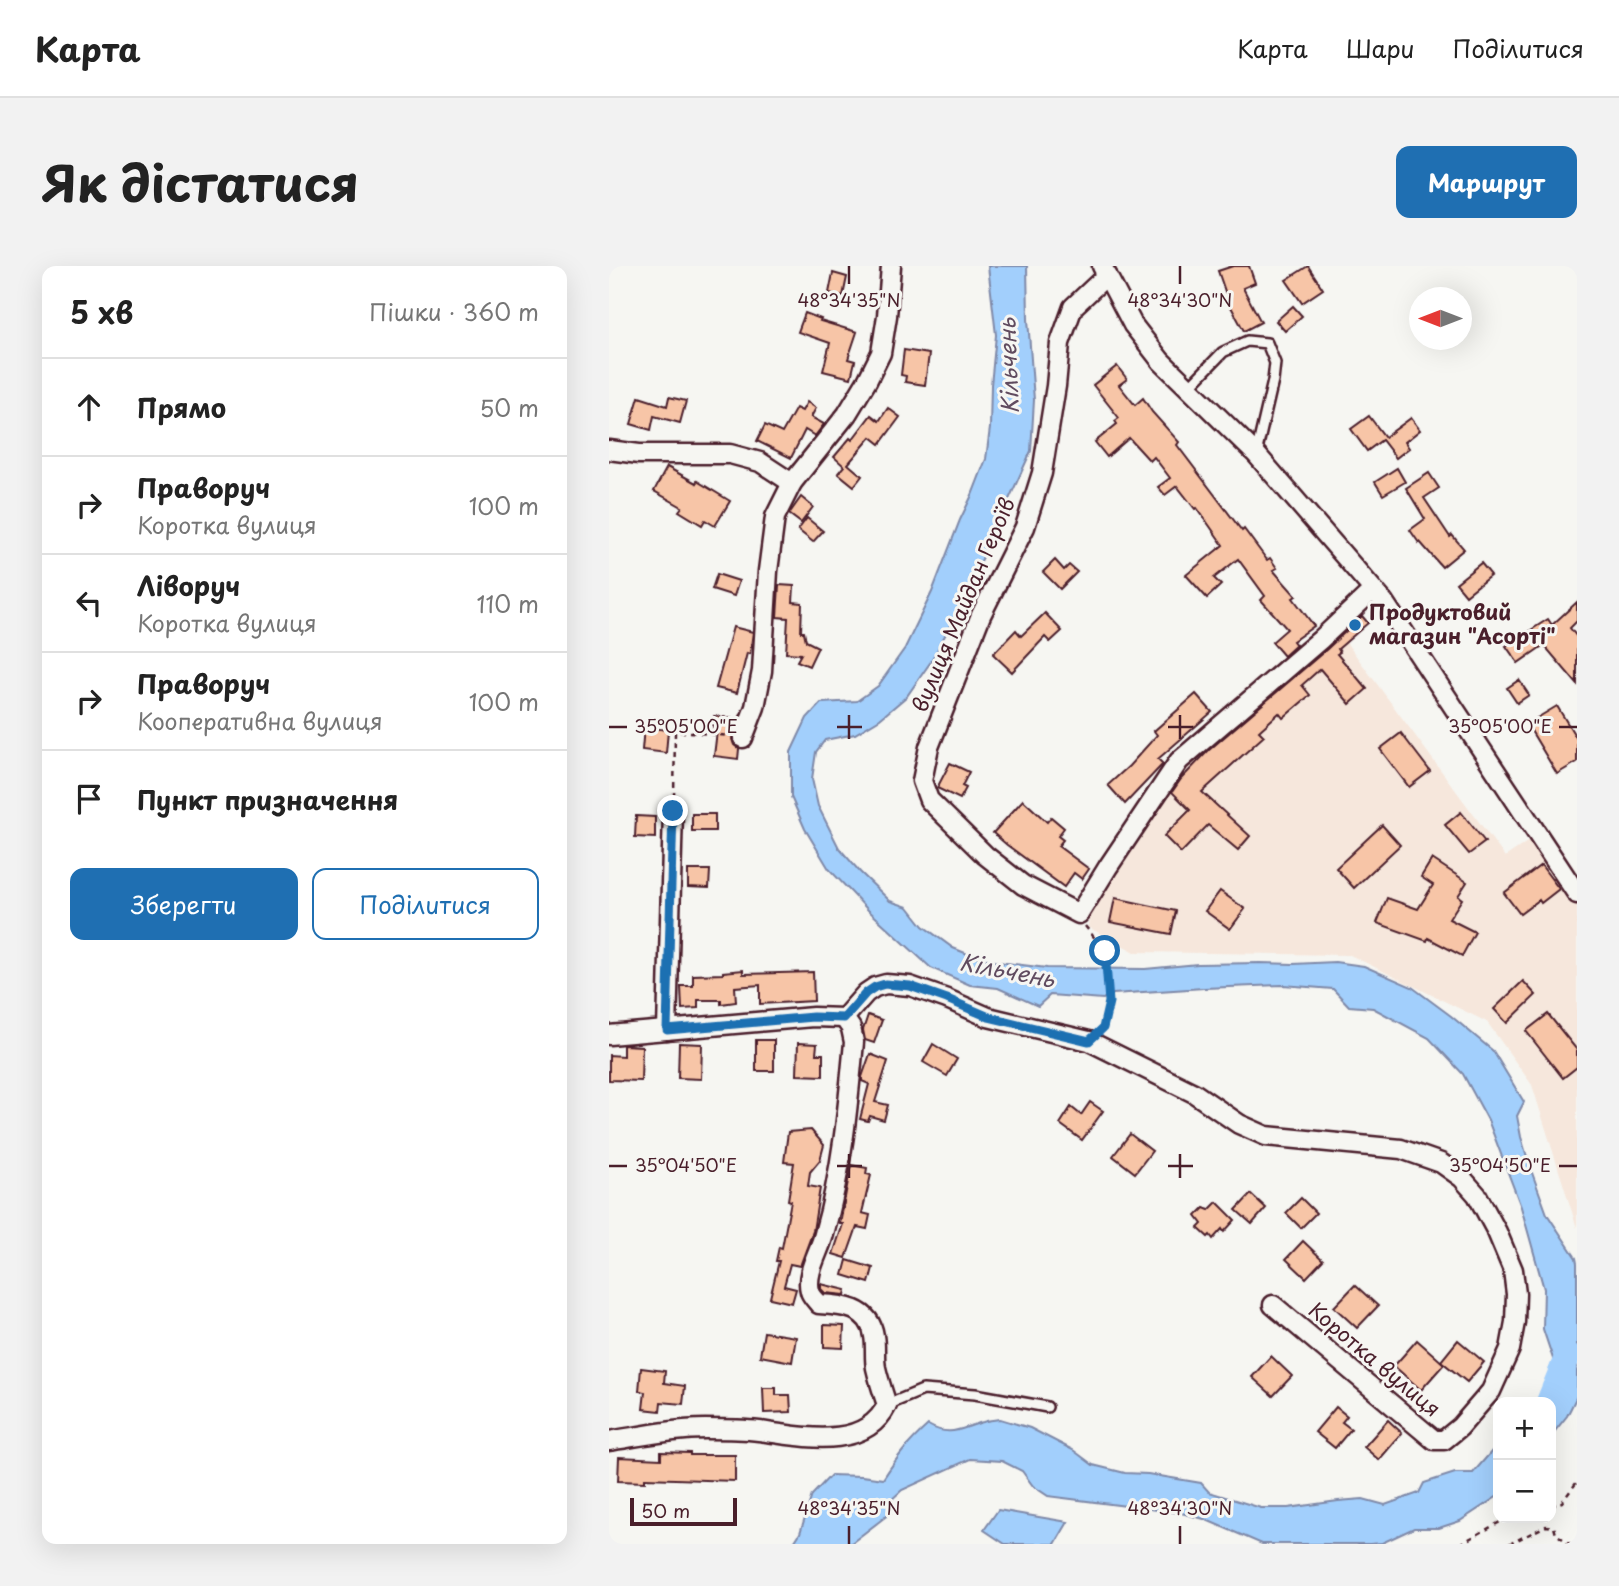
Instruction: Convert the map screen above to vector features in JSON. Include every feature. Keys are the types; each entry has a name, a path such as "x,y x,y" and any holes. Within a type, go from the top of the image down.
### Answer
{"street":[{"path":"743,738 755,707 762,671 768,571 775,517 792,483 847,414 881,353 891,266"},
{"name":"вулиця Майдан Героїв","path":"1374,590 1179,761 1108,866 1080,914 1023,885 985,855 929,800 922,781 929,747 981,615 1025,527 1042,473 1061,343 1073,307 1105,270 1133,325 1160,361 1256,454 1374,590 1384,603 1577,894"},
{"path":"609,450 639,454 730,454 760,462 792,483"},
{"path":"667,1030 673,811"},
{"name":"Коротка вулиця","path":"844,1018 866,993 875,987 885,984 910,986 989,1017 1089,1041 1194,1093 1239,1124 1266,1136 1401,1149 1441,1163 1462,1178 1477,1195 1497,1231 1513,1270 1516,1294 1510,1349 1491,1391 1460,1427 1444,1440 1434,1440 1273,1305"},
{"path":"609,1035 813,1017 844,1018 851,1028 854,1042 846,1124 824,1236 809,1277 810,1292 819,1304 848,1306 869,1321 874,1333 876,1367 887,1405 882,1415 869,1426 845,1436 823,1439 755,1431 703,1429 609,1441"}],"lane":[{"path":"1188,388 1223,352 1247,341 1267,343 1275,363 1256,454"},
{"path":"887,1405 923,1390 975,1394 1047,1407"}],"path":[{"path":"673,811 675,732 743,738"},
{"path":"1087,930 1105,951 1109,1002 1103,1028 1089,1041"},
{"path":"1556,1504 1562,1502 1577,1482"},
{"path":"1460,1544 1498,1523"},
{"path":"1509,1544 1546,1526 1554,1527 1556,1534 1570,1544"}],"shaded area":[{"path":"1337,630 1505,857 1530,840 1577,904 1577,1228 1532,1085 1487,1022 1350,955 1135,952 1088,927 1091,902 1176,777"}],"water":[{"path":"988,266 1027,266 1034,400 1031,451 962,603 932,660 907,696 880,719 855,734 825,740 816,752 812,779 818,806 839,848 890,901 908,907 923,926 953,948 970,955 998,962 1047,968 1145,969 1198,964 1335,962 1364,966 1412,987 1451,1016 1493,1051 1524,1102 1517,1116 1531,1170 1547,1214 1576,1258 1577,1396 1556,1430 1556,1397 1548,1397 1555,1391 1553,1359 1543,1329 1544,1289 1521,1207 1488,1120 1463,1074 1429,1038 1373,1008 1349,1006 1333,989 1283,985 1204,988 1113,994 1103,999 1050,995 1038,1006 998,988 970,985 931,968 868,910 829,869 805,829 791,797 791,752 807,718 821,703 857,701 878,686 905,648 932,592 986,459 996,335"},
{"path":"1000,1419 1030,1428 1073,1450 1093,1465 1125,1473 1201,1483 1209,1492 1261,1508 1288,1508 1363,1499 1385,1505 1419,1493 1424,1483 1455,1473 1473,1473 1493,1450 1493,1499 1460,1521 1439,1528 1414,1528 1382,1543 1262,1544 1204,1519 1181,1513 1048,1496 1033,1486 1022,1471 1002,1461 970,1459 902,1490 890,1501 893,1511 850,1544 793,1544 800,1533 812,1495 831,1475 883,1479 903,1450 928,1425 949,1431"},
{"path":"998,1510 1068,1522 1055,1544 1005,1544 984,1530"}],"building":[{"path":"1233,266 1249,266 1255,283 1243,288 1261,322 1244,331 1229,303 1218,271"},
{"path":"1308,266 1323,289 1302,303 1286,280"},
{"path":"833,273 847,277 843,296 829,293"},
{"path":"1293,306 1302,316 1285,331 1276,321"},
{"path":"805,313 821,319 820,321 857,332 848,359 855,361 851,378 823,371 830,343 798,332"},
{"path":"904,350 929,354 925,385 905,382 906,376 901,375"},
{"path":"1117,366 1127,379 1119,385 1135,405 1143,398 1179,442 1177,445 1242,531 1244,529 1267,560 1270,558 1277,568 1273,570 1296,596 1293,598 1314,626 1293,641 1296,645 1284,656 1272,642 1287,629 1261,600 1265,596 1238,559 1214,578 1221,585 1207,598 1186,575 1223,545 1197,508 1195,509 1177,486 1165,495 1158,487 1170,478 1154,457 1150,461 1129,438 1107,457 1095,442 1117,424 1115,421 1119,418 1093,385"},
{"path":"639,397 667,406 669,397 686,401 680,423 654,416 651,430 631,424"},
{"path":"807,402 816,408 811,417 824,424 815,436 805,430 791,458 757,441 765,425 782,433 796,408 802,411"},
{"path":"888,408 900,417 880,444 871,437 848,464 862,476 854,486 838,473 844,466 834,457 850,438 852,440 871,415 879,421"},
{"path":"1369,416 1385,437 1411,418 1420,430 1405,442 1409,448 1396,458 1382,440 1367,451 1351,429"},
{"path":"667,467 730,501 715,526 705,520 702,525 679,511 682,507 654,491"},
{"path":"1397,468 1405,482 1383,495 1375,482"},
{"path":"1429,473 1439,488 1424,498 1450,537 1452,535 1464,549 1442,567 1410,530 1425,519 1406,488"},
{"path":"801,497 813,507 801,523 789,514"},
{"path":"807,518 823,531 813,542 798,530"},
{"path":"1055,560 1064,570 1069,565 1077,572 1060,589 1043,572"},
{"path":"1481,563 1491,575 1466,595 1456,583"},
{"path":"717,574 739,581 734,596 712,589"},
{"path":"779,585 794,586 793,602 802,603 801,632 804,632 806,641 818,647 809,666 797,661 801,654 786,653 788,618 777,617"},
{"path":"1577,602 1577,621 1570,628 1577,637 1577,684 1544,645 1518,663 1506,646 1548,619 1552,625"},
{"path":"1045,613 1062,631 1050,642 1045,637 1012,672 993,654 1016,630 1021,636"},
{"path":"1362,616 1368,623 1338,649 1340,652 1337,654 1367,689 1350,704 1320,669 1302,685 1310,695 1283,718 1279,713 1259,731 1264,736 1202,792 1250,836 1238,850 1208,825 1181,853 1164,836 1190,810 1172,792 1181,779 1209,750"},
{"path":"733,627 753,632 750,654 747,653 737,693 716,688"},
{"path":"1519,680 1529,695 1517,703 1507,688"},
{"path":"1196,694 1212,712 1158,759 1163,764 1125,804 1108,785 1157,735 1154,731"},
{"path":"1557,706 1577,739 1577,762 1557,774 1527,724"},
{"path":"714,716 738,719 732,739 739,749 738,759 714,756 717,731 713,731"},
{"path":"644,727 668,730 666,753 642,750"},
{"path":"1401,733 1430,771 1409,787 1380,749"},
{"path":"950,763 969,772 962,786 966,788 960,799 937,788"},
{"path":"1023,800 1047,822 1051,817 1064,828 1058,836 1063,840 1058,846 1089,869 1082,879 1074,873 1064,887 993,833"},
{"path":"1461,812 1485,842 1469,854 1445,825"},
{"path":"692,814 715,814 715,831 692,831"},
{"path":"636,816 655,817 655,838 635,837"},
{"path":"1382,825 1400,845 1354,888 1336,868"},
{"path":"1432,859 1467,882 1458,896 1462,899 1449,919 1475,932 1462,956 1428,938 1427,941 1377,923 1387,898 1418,909 1433,885 1421,877"},
{"path":"1541,865 1559,889 1520,914 1504,893"},
{"path":"688,870 710,870 709,888 688,887"},
{"path":"1220,891 1245,909 1230,929 1205,911"},
{"path":"1115,898 1176,911 1171,934 1110,922"},
{"path":"743,970 743,974 813,972 814,1001 760,1004 760,985 735,987 736,1002 721,1004 721,1000 698,1000 698,1008 682,1009 681,986 693,986 693,975"},
{"path":"1523,981 1536,995 1507,1023 1494,1009"},
{"path":"1548,1014 1577,1050 1577,1067 1563,1078 1526,1031"},
{"path":"868,1015 882,1020 874,1043 865,1040 863,1030"},
{"path":"756,1040 774,1040 774,1071 756,1071"},
{"path":"679,1043 702,1044 701,1079 678,1078"},
{"path":"798,1043 817,1044 816,1054 823,1054 823,1076 797,1075"},
{"path":"933,1044 957,1059 947,1076 923,1062"},
{"path":"623,1045 642,1046 641,1081 609,1080 609,1055 623,1056"},
{"path":"870,1054 888,1061 875,1102 888,1105 884,1120 870,1116 868,1121 860,1119 869,1084 862,1081 862,1077"},
{"path":"1090,1102 1103,1111 1082,1140 1060,1124 1071,1107 1081,1115"},
{"path":"811,1130 824,1145 820,1160 810,1172 808,1186 820,1188 813,1231 800,1266 790,1264 784,1286 796,1289 792,1303 770,1298 791,1201 788,1200 794,1163 784,1162 788,1132"},
{"path":"1130,1134 1152,1151 1135,1173 1113,1156"},
{"path":"851,1165 867,1168 866,1174 871,1175 862,1213 870,1215 867,1229 857,1227 846,1258 833,1254 843,1224 840,1224"},
{"path":"1251,1194 1266,1208 1252,1224 1236,1210"},
{"path":"1301,1198 1316,1213 1301,1228 1286,1213"},
{"path":"1217,1202 1235,1220 1213,1239 1198,1228 1202,1224 1196,1216 1204,1208 1209,1210"},
{"path":"1303,1241 1323,1260 1306,1278 1286,1259"},
{"path":"847,1260 873,1268 869,1283 843,1275"},
{"path":"821,1284 846,1290 845,1295 825,1293"},
{"path":"1355,1285 1378,1306 1357,1328 1334,1307"},
{"path":"824,1325 844,1326 843,1348 824,1347"},
{"path":"764,1332 796,1337 792,1362 760,1356"},
{"path":"1417,1340 1444,1364 1421,1390 1394,1366"},
{"path":"1458,1340 1484,1362 1467,1382 1441,1361"},
{"path":"1271,1356 1292,1376 1273,1396 1252,1377"},
{"path":"641,1368 665,1371 664,1383 685,1386 683,1404 661,1402 660,1411 643,1409 645,1392 639,1391"},
{"path":"763,1388 776,1388 776,1395 790,1395 791,1412 764,1413"},
{"path":"1336,1407 1347,1416 1342,1422 1351,1429 1335,1448 1315,1432"},
{"path":"1388,1420 1402,1433 1379,1460 1364,1447"},
{"path":"661,1452 735,1455 735,1481 645,1478 645,1482 618,1481 619,1457 661,1459"}],"waterway":[{"name":"Кільчень","path":"1551,1397 1568,1355"}],"place":[{"name":"Продуктовий магазин \"Асорті\"","path":"1355,625"}],"route":[{"path":"673,811 667,1030 813,1017 844,1018 866,993 885,984 910,986 989,1017 1089,1041 1103,1028 1109,1002 1105,951"}]}
